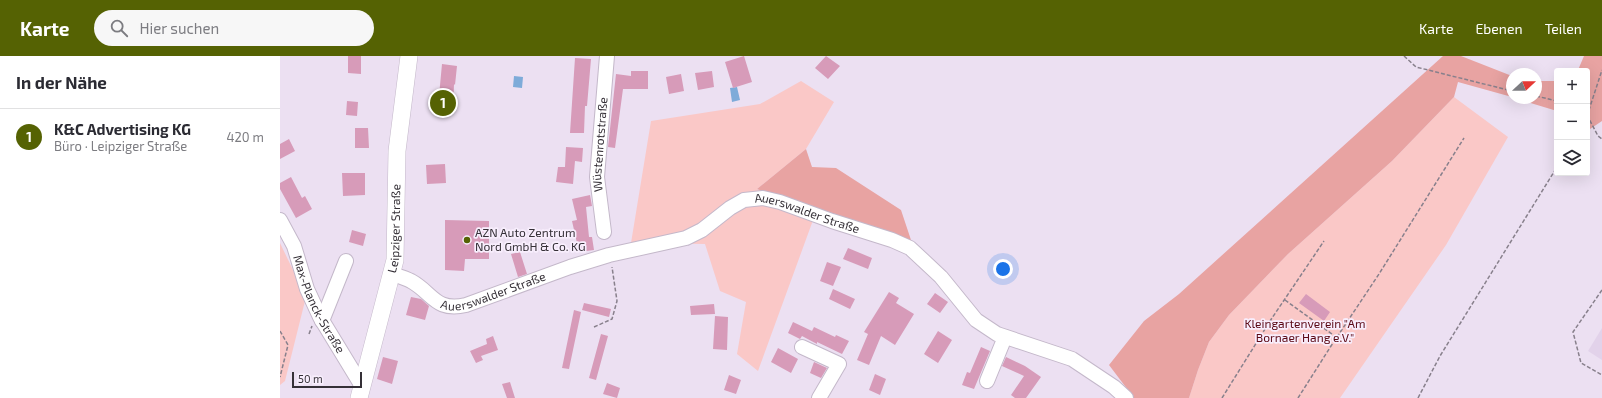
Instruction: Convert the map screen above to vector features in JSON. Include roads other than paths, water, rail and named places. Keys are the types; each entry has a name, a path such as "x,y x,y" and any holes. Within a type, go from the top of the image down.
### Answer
{"main road":[{"name":"Leipziger Straße","path":"360,392 392,274 396,248 397,151 409,56"}],"street":[{"path":"607,56 617,56"},
{"name":"Wüstenrotstraße","path":"604,232 597,177 607,56"},
{"name":"Auerswalder Straße","path":"392,274 410,280 445,306 454,308 570,267 609,255 686,238 702,230 730,208 744,200 763,198 780,202 832,222 892,240 910,248 941,277 976,320 997,334 1072,359 1114,387 1126,398"},
{"name":"Max-Planck-Straße","path":"280,220 294,246 307,289 322,321 360,392"},
{"path":"322,321 346,261"},
{"path":"987,381 1005,337"},
{"path":"802,347 839,364 819,398"}],"water":[{"path":"514,76 523,77 522,88 513,87"},
{"path":"737,87 740,100 732,102 730,88"}],"place":[{"name":"K&C Advertising KG","path":"443,103"},
{"name":"AZN Auto Zentrum Nord GmbH & Co. KG","path":"467,240"}],"park label":[{"name":"Kleingartenverein \"Am Bornaer Hang e.V.\"","path":"1305,331"}]}
